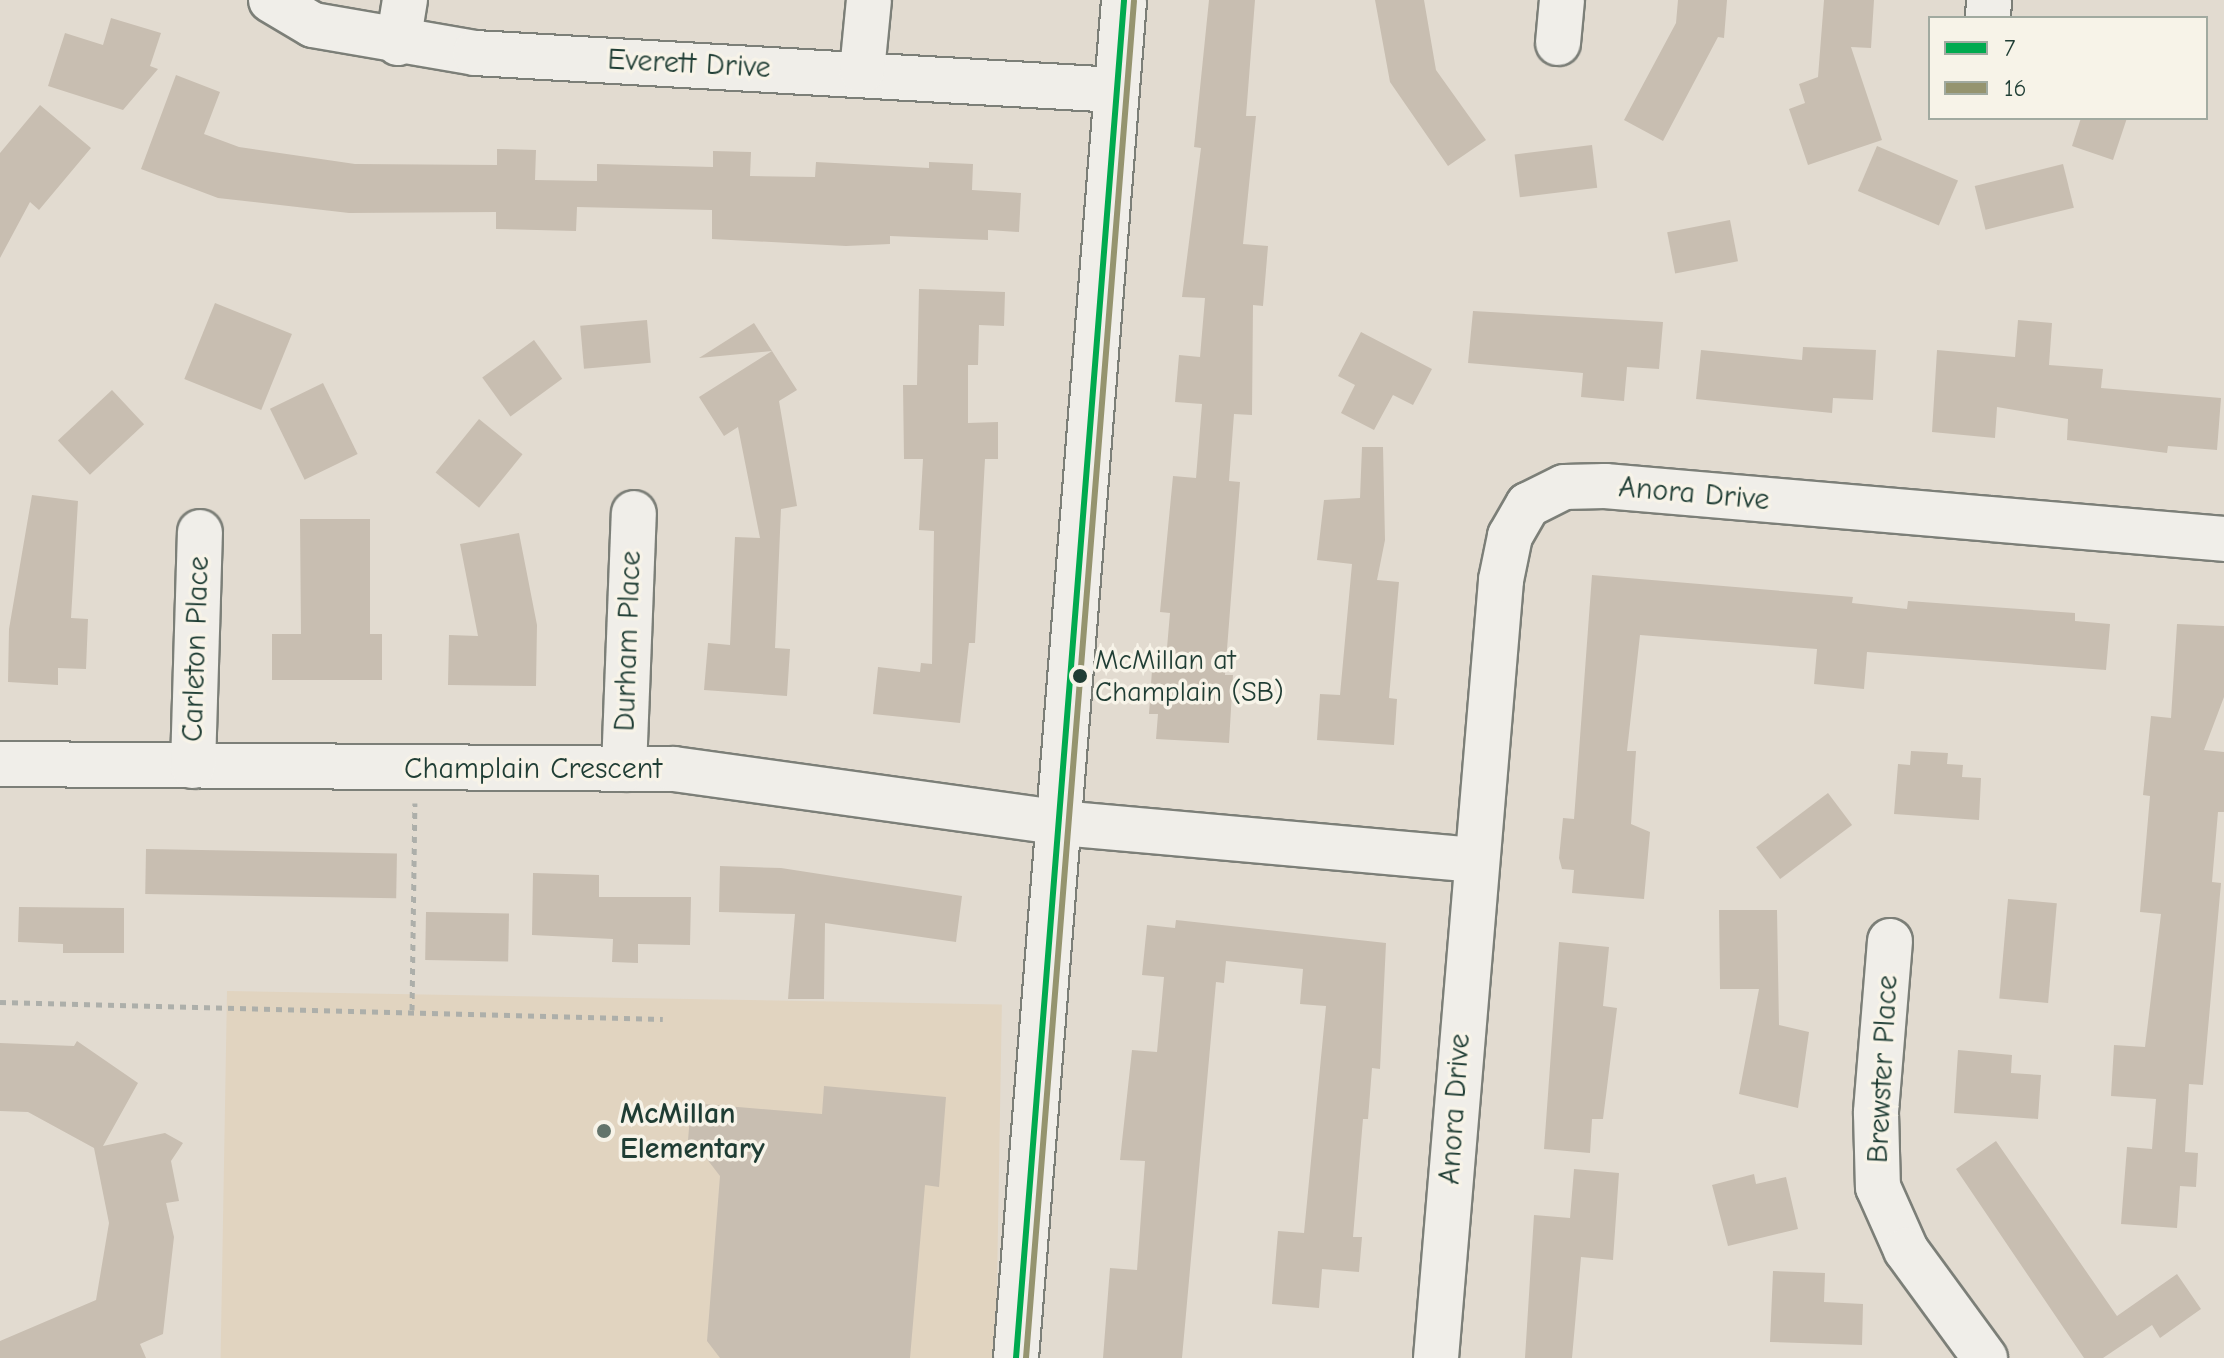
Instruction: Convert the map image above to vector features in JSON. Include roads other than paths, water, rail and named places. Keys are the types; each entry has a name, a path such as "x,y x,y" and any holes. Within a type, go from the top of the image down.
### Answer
{"street":[{"name":"Everett Drive","path":"271,0 313,25 398,43 475,53 862,71 1116,90"},
{"path":"398,43 405,0"},
{"path":"862,71 869,0"},
{"path":"1016,1358 1061,823 1124,0"},
{"path":"1558,43 1562,0"},
{"name":"Anora Drive","path":"1436,1358 1474,860 1510,536 1528,505 1564,487 2224,539"},
{"name":"Durham Place","path":"624,769 634,513"},
{"name":"Carleton Place","path":"193,766 200,532"},
{"name":"Champlain Crescent","path":"0,764 712,772 1061,823"},
{"path":"1061,823 1474,860"},
{"name":"Brewster Place","path":"1890,941 1876,1113 1878,1187 1906,1250 1985,1358"}],"place":[{"name":"McMillan at Champlain (SB)","path":"1080,676"},
{"name":"McMillan Elementary","path":"604,1131"}]}
